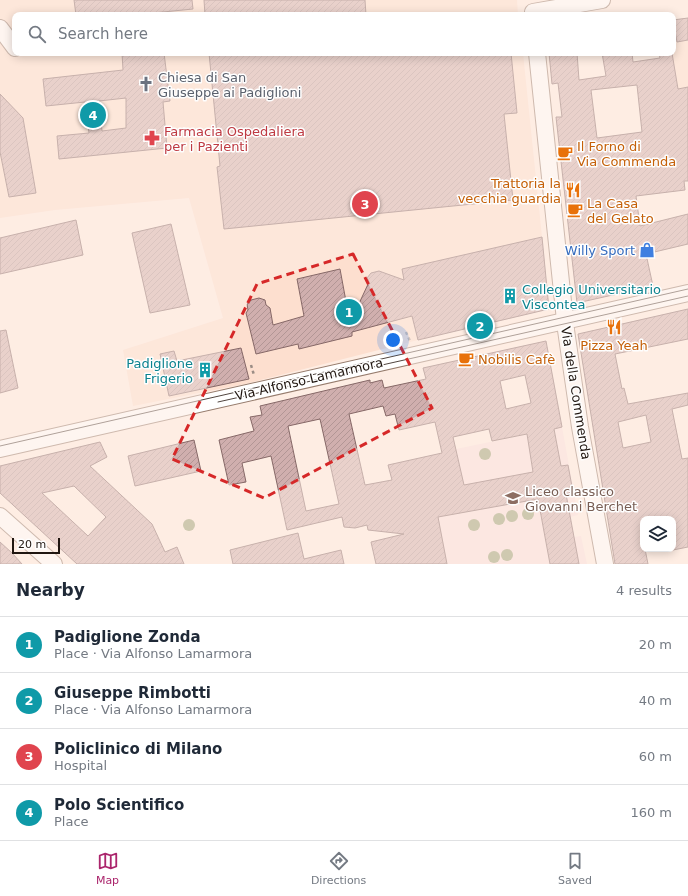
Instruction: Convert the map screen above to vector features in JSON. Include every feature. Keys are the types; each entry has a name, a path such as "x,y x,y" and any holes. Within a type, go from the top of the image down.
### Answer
{"street":[{"path":"533,9 602,0"},
{"path":"0,28 12,44"},
{"name":"Via della Commenda","path":"537,56 565,320 580,427 605,564"},
{"name":"Via Alfonso Lamarmora","path":"0,449 688,293"},
{"path":"0,516 54,564"}],"path":[{"path":"406,332 412,345"},
{"path":"250,365 255,377"}],"highlighted area":[{"path":"353,254 432,408 264,498 172,459 257,284"}],"shaded area":[{"path":"0,0 517,0 518,12 12,12 12,56 523,56 542,237 402,269 418,340 245,384 133,406 123,350 223,318 189,198 55,210 0,218"},
{"path":"688,18 688,146 673,56 676,56 676,20"},
{"name":"Liceo classico Giovanni Berchet","path":"562,427 578,515 570,517 574,537 581,536 587,564 410,564 400,517 453,504 442,452"}],"building":[{"path":"74,0 192,0 193,9 163,12 76,12"},
{"path":"204,0 365,0 366,12 205,12"},
{"path":"688,18 688,40 677,42 676,20"},
{"path":"122,56 164,56 170,101 163,102 167,148 59,159 57,136 89,133 85,102 46,106 43,79 123,70","holes":["126,98 126,128 102,131 99,101"]},
{"path":"209,56 511,56 517,113 504,114 513,200 224,229 217,167 220,166"},
{"path":"549,56 577,56 579,80 606,76 603,56 632,56 633,62 660,58 660,56 672,56 678,89 688,87 688,181 684,181 685,190 636,196 640,226 688,214 688,244 646,254 653,286 577,303 556,117 562,117 558,83 552,84","holes":["637,85 642,132 597,138 591,90"]},
{"path":"0,94 23,118 36,193 9,197 0,152"},
{"path":"76,220 83,255 0,274 0,238"},
{"path":"171,224 190,305 150,313 132,233"},
{"path":"542,237 549,309 418,340 412,316 352,332 352,336 299,349 298,344 256,354 246,313 248,310 247,304 251,300 259,298 265,300 266,305 270,308 273,325 304,316 297,279 340,269 350,323 369,282 367,278 371,273 379,271 404,280 402,269"},
{"path":"688,309 688,339 615,354 622,389 624,388 628,404 688,393 688,405 672,409 682,459 688,458 688,547 676,549 676,516 640,516 640,552 646,552 648,564 615,564 578,334","holes":["646,415 651,442 623,448 618,422"]},
{"path":"6,330 18,388 0,393 0,331"},
{"path":"546,341 562,427 554,429 561,466 568,465 573,492 566,494 579,564 550,564 538,499 438,517 447,564 376,564 371,542 404,534 368,530 367,525 355,528 344,527 342,517 287,530 271,456 242,463 246,482 229,485 219,440 254,431 250,417 262,415 260,406 370,380 370,383 382,380 384,388 426,379 423,368","holes":["525,375 531,403 506,409 500,381","383,406 386,416 395,414 399,430 435,422 442,453 388,465 392,480 365,485 349,414","320,419 339,504 306,511 288,426","489,429 492,441 527,434 533,472 464,485 453,437"]},
{"name":"Padiglione Frigerio","path":"241,348 249,379 169,396 160,354 174,351 177,361"},
{"path":"194,440 201,471 135,486 128,456"},
{"path":"100,442 107,457 90,466 152,524 165,552 177,547 184,564 77,564 0,493 0,466","holes":["74,486 106,517 88,536 42,493"]},
{"path":"298,533 304,559 341,550 344,564 233,564 230,550"},
{"path":"0,542 12,553 22,564 0,564"}],"tram line":[{"path":"0,446 688,289"},
{"path":"218,402 688,296"}],"place":[{"name":"Chiesa di San Giuseppe ai Padiglioni","path":"146,84"},
{"name":"Polo Scientifico","path":"93,115"},
{"name":"Farmacia Ospedaliera per i Pazienti","path":"152,138"},
{"name":"Il Forno di Via Commenda","path":"565,153"},
{"name":"Trattoria la vecchia guardia","path":"573,190"},
{"name":"Policlinico di Milano","path":"365,204"},
{"name":"La Casa del Gelato","path":"575,210"},
{"name":"Willy Sport","path":"647,250"},
{"name":"Collegio Universitario Viscontea","path":"510,296"},
{"name":"Padiglione Zonda","path":"349,312"},
{"name":"Giuseppe Rimbotti","path":"480,326"},
{"name":"Pizza Yeah","path":"614,327"},
{"name":"Nobilis Cafè","path":"466,359"},
{"name":"Padiglione Frigerio","path":"205,370"},
{"name":"Liceo classico Giovanni Berchet","path":"513,498"}]}
